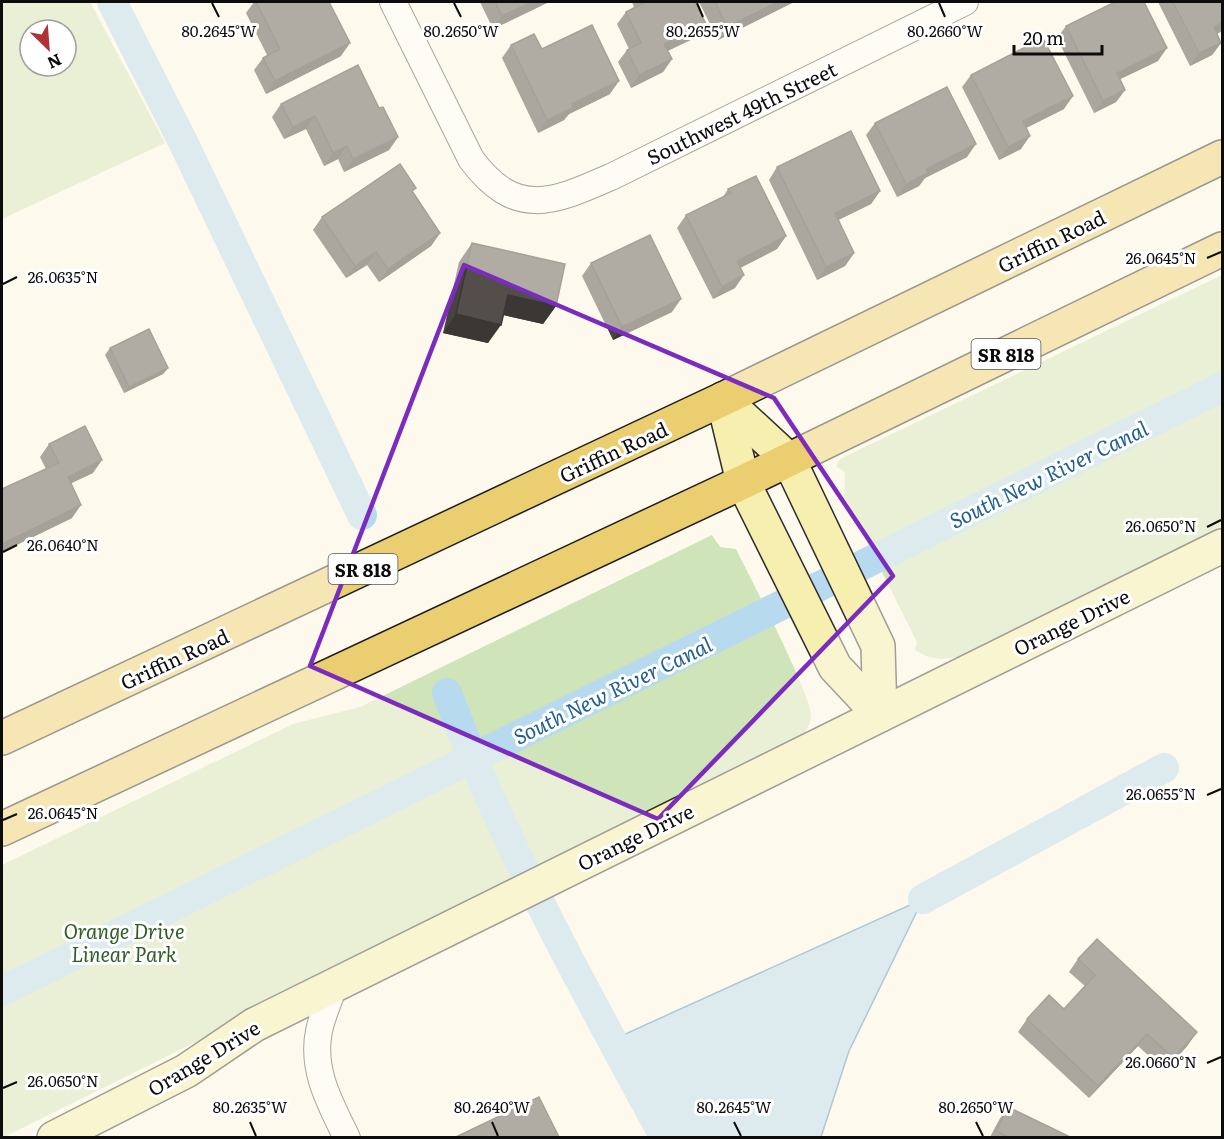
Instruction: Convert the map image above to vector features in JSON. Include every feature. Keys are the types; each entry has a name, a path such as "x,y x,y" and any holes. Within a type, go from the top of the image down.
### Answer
{"main road":[{"name":"Griffin Road","path":"2,738 723,399 1222,157"},
{"name":"SR 818","path":"2,829 743,482 1222,249"}],"street":[{"name":"Southwest 49th Street","path":"393,2 471,159 494,187 512,195 542,200 564,198 965,2"},
{"path":"723,399 789,460 878,646 880,715"},
{"path":"723,399 743,482 835,667 880,715"},
{"name":"Orange Drive","path":"54,1137 186,1071 254,1025 1222,546"},
{"path":"334,986 319,1032 317,1064 323,1088 347,1137"}],"highlighted area":[{"path":"464,265 774,398 893,576 658,819 310,666"}],"green space":[{"path":"2,2 90,2 165,143 2,219"},
{"path":"1222,275 1222,532 974,654 936,658 915,650 917,642 844,496 845,472 836,466 840,459"},
{"name":"Orange Drive Linear Park","path":"712,535 720,547 736,549 802,685 811,715 802,736 511,886 2,1138 2,865 293,724 360,707"}],"water":[{"path":"923,899 849,1051 821,1137 665,1137 612,1040"}],"building":[{"path":"256,2 329,2 350,43 275,81 263,58 280,49"},
{"path":"495,2 532,2 502,16"},
{"path":"646,2 695,2 706,24 664,44 672,59 639,75 627,50 641,43 626,12"},
{"path":"715,2 778,2 727,27"},
{"path":"1115,2 1144,2 1167,48 1117,73 1125,90 1103,101 1066,26"},
{"path":"1173,2 1222,2 1222,23 1214,27 1221,43 1199,53"},
{"path":"592,25 619,81 572,104 573,108 547,120 511,45 534,34 542,49"},
{"path":"1043,38 1073,96 1023,121 1030,136 1008,147 971,75"},
{"path":"358,65 379,108 383,107 398,137 353,159 347,146 333,153 315,116 293,127 281,104"},
{"path":"947,87 976,144 926,169 928,173 906,184 875,123"},
{"path":"851,131 880,191 835,213 854,253 826,267 777,167"},
{"path":"400,164 416,188 412,191 440,233 388,269 376,252 355,266 322,217"},
{"path":"756,176 786,236 737,261 744,275 722,287 686,215 731,193 728,189"},
{"path":"650,235 681,299 622,327 591,263"},
{"path":"472,243 565,264 556,306 508,295 501,325 456,314"},
{"path":"149,329 168,368 129,387 110,348"},
{"path":"85,426 102,460 68,477 81,505 2,544 2,489 59,463 49,444"},
{"path":"1097,939 1197,1032 1174,1058 1147,1034 1098,1086 1027,1019 1049,995 1064,1009 1095,975 1078,959"},
{"path":"539,1097 559,1137 456,1137"},
{"path":"1008,1107 1070,1137 1008,1137 996,1131"}],"waterway":[{"path":"112,2 183,142 362,515"},
{"name":"South New River Canal","path":"2,991 1222,387"},
{"path":"447,693 494,807 548,919 665,1138"},
{"path":"923,899 1164,768"}]}
